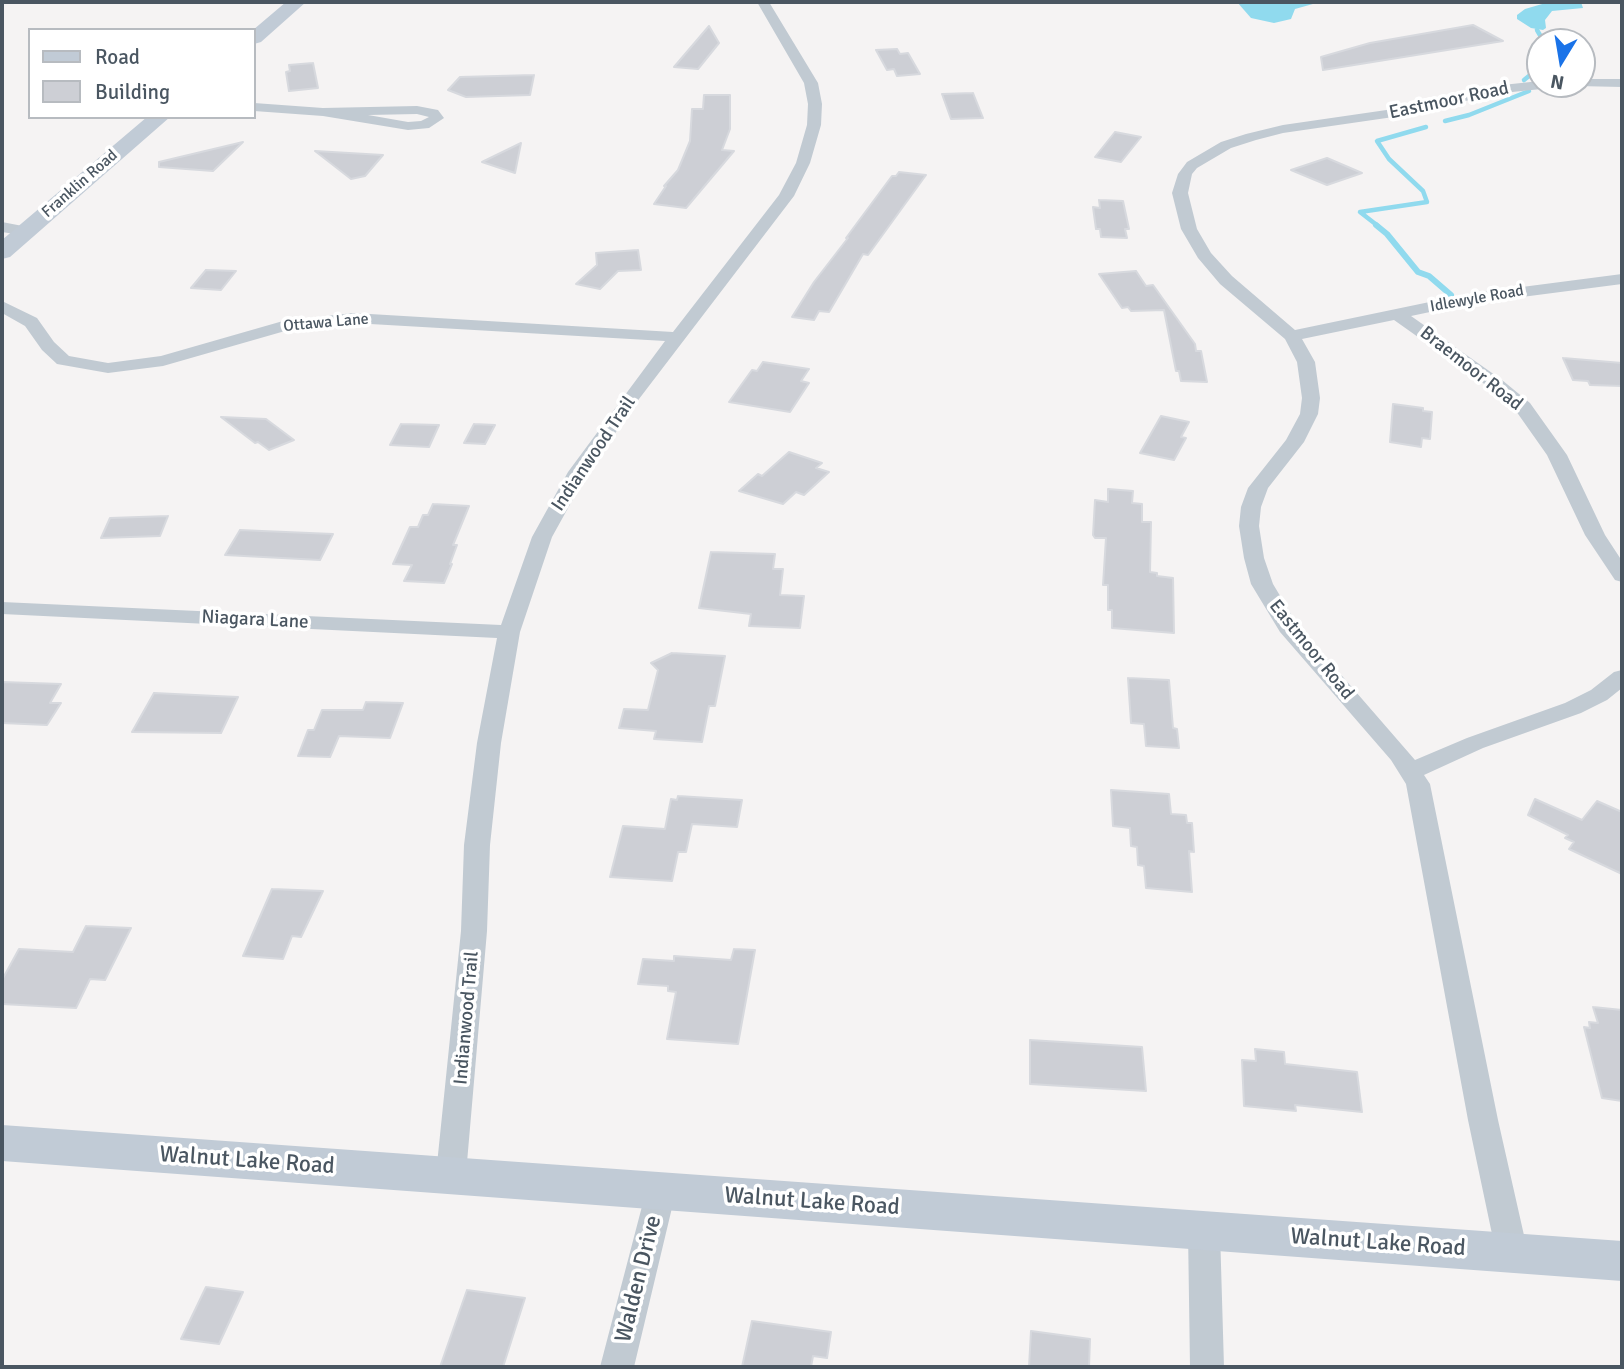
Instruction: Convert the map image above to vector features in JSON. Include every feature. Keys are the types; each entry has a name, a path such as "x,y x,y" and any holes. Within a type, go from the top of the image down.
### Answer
{"street":[{"path":"256,36 297,2"},
{"name":"Indianwood Trail","path":"451,1174 474,931 477,845 489,743 509,632 542,537 560,502 598,444 779,207 798,174 809,145 814,116 810,83 763,2"},
{"path":"1596,83 1622,83"},
{"name":"Eastmoor Road","path":"1512,1253 1479,1101 1423,803 1411,771 1386,738 1288,627 1267,594 1254,558 1249,526 1255,497 1270,470 1294,442 1309,414 1310,380 1301,348 1292,336 1226,280 1198,244 1183,213 1180,193 1185,174 1192,165 1226,145 1266,133 1405,111 1507,88 1526,86"},
{"path":"256,107 323,112 417,110 433,113 437,118 424,125 408,127 323,112"},
{"name":"Franklin Road","path":"2,252 158,119"},
{"path":"2,227 27,231"},
{"name":"Idlewyle Road","path":"1292,336 1506,293 1622,279"},
{"name":"Ottawa Lane","path":"2,306 31,322 48,346 63,360 108,368 163,361 283,326 354,318 678,337"},
{"name":"Braemoor Road","path":"1397,314 1496,384 1523,407 1557,455 1595,535 1622,576"},
{"name":"Niagara Lane","path":"2,608 509,632"},
{"path":"1411,771 1475,743 1573,708 1599,695 1622,677"},
{"name":"Walnut Lake Road","path":"2,1143 1622,1261"},
{"name":"Walden Drive","path":"617,1367 661,1191"},
{"path":"1203,1231 1207,1367"}],"water":[{"path":"1237,2 1320,2 1295,9 1291,19 1274,23 1251,18"},
{"path":"1549,2 1581,2 1583,8 1552,11 1545,20 1546,28 1531,28 1517,19 1517,15 1525,9"}],"building":[{"path":"1473,25 1503,41 1323,70 1321,57 1370,43"},
{"path":"709,26 719,43 698,69 674,67"},
{"path":"897,49 900,54 908,53 920,74 897,76 894,69 887,70 876,50"},
{"path":"313,63 318,88 289,91 286,72 290,71 289,65"},
{"path":"534,75 530,95 466,97 448,90 460,77"},
{"path":"973,93 983,118 951,119 942,94"},
{"path":"704,95 730,95 730,129 722,150 734,151 686,208 654,204 664,186 678,170 690,141 692,109 703,109"},
{"path":"1115,132 1141,137 1121,162 1095,157"},
{"path":"243,142 213,171 159,167 159,162"},
{"path":"521,143 515,173 482,162"},
{"path":"315,151 383,155 365,176 351,179"},
{"path":"1327,158 1362,173 1327,185 1291,170"},
{"path":"899,172 926,175 868,255 863,254 829,312 819,311 814,320 792,317 846,238 892,176"},
{"path":"1099,200 1123,201 1129,229 1125,229 1127,238 1101,237 1100,229 1096,229 1093,207 1100,208"},
{"path":"638,250 641,270 618,271 600,289 576,284 597,265 596,253"},
{"path":"206,270 236,271 221,290 191,288"},
{"path":"1136,271 1146,286 1153,285 1195,344 1196,351 1201,351 1207,382 1181,381 1179,371 1176,371 1164,310 1131,311 1128,307 1122,308 1099,274"},
{"path":"1563,358 1622,363 1622,386 1590,385 1588,381 1573,380"},
{"path":"763,362 809,369 801,381 809,383 790,412 729,402 752,370 757,371"},
{"path":"1393,404 1423,408 1423,411 1432,412 1430,439 1422,438 1421,447 1390,442"},
{"path":"1161,416 1189,422 1181,437 1186,438 1174,460 1140,453"},
{"path":"221,417 266,419 294,440 269,450 258,442 255,443"},
{"path":"401,424 439,425 429,447 390,445"},
{"path":"474,424 495,425 485,444 464,443"},
{"path":"789,452 822,463 816,468 829,472 804,495 796,492 783,504 739,491 758,474 762,476"},
{"path":"1108,489 1133,491 1132,503 1142,504 1142,522 1151,522 1150,572 1157,573 1157,576 1173,578 1174,633 1112,628 1112,610 1108,610 1108,585 1103,585 1106,538 1095,538 1093,535 1095,500 1108,502"},
{"path":"433,504 469,506 453,545 457,545 452,564 444,583 404,581 412,565 393,564 410,527 418,527 423,515 428,515"},
{"path":"168,516 160,536 101,538 110,518"},
{"path":"240,530 333,534 320,560 225,555"},
{"path":"711,552 775,554 773,569 783,569 780,595 804,596 800,628 749,626 751,614 699,608"},
{"path":"672,653 725,656 715,706 709,706 702,742 654,739 656,731 619,728 624,709 648,710 658,670 651,663"},
{"path":"1128,678 1169,680 1173,728 1177,729 1179,748 1146,746 1144,724 1131,723"},
{"path":"2,682 61,684 50,703 61,703 47,725 2,723"},
{"path":"154,693 238,697 221,733 132,732"},
{"path":"366,702 403,703 390,738 339,736 330,757 298,756 308,730 314,730 322,710 363,710"},
{"path":"1111,790 1169,794 1171,814 1186,815 1187,823 1192,823 1194,852 1189,851 1192,892 1146,888 1144,866 1138,865 1137,847 1131,846 1130,828 1113,826"},
{"path":"678,796 742,800 737,827 692,824 686,852 678,852 672,881 610,877 623,826 665,829 671,799 677,800"},
{"path":"1535,799 1582,820 1597,801 1622,812 1622,874 1569,849 1574,842 1565,838 1568,835 1528,815"},
{"path":"272,889 323,891 301,937 292,936 283,959 243,956"},
{"path":"86,926 131,928 105,980 90,979 76,1008 2,1004 2,980 19,949 73,952"},
{"path":"734,949 755,950 738,1044 667,1039 676,992 668,991 668,986 638,984 643,959 674,961 674,956 731,960"},
{"path":"1593,1007 1622,1010 1622,1101 1602,1098 1584,1027 1590,1028 1589,1022 1598,1023"},
{"path":"1030,1040 1142,1047 1146,1091 1030,1084"},
{"path":"1255,1049 1284,1052 1285,1064 1357,1072 1362,1112 1295,1105 1296,1111 1244,1106 1242,1060 1256,1061"},
{"path":"206,1287 243,1292 219,1344 181,1339"},
{"path":"467,1290 525,1298 503,1367 440,1367"},
{"path":"752,1321 831,1332 827,1358 813,1356 811,1367 742,1367"},
{"path":"1031,1331 1090,1339 1089,1367 1029,1367"}],"waterway":[{"path":"1445,121 1469,115 1526,92"},
{"path":"1378,226 1360,212 1427,202 1423,191 1389,159 1377,141 1426,127"},
{"path":"1376,225 1387,234 1418,272 1429,276 1451,295"}]}
